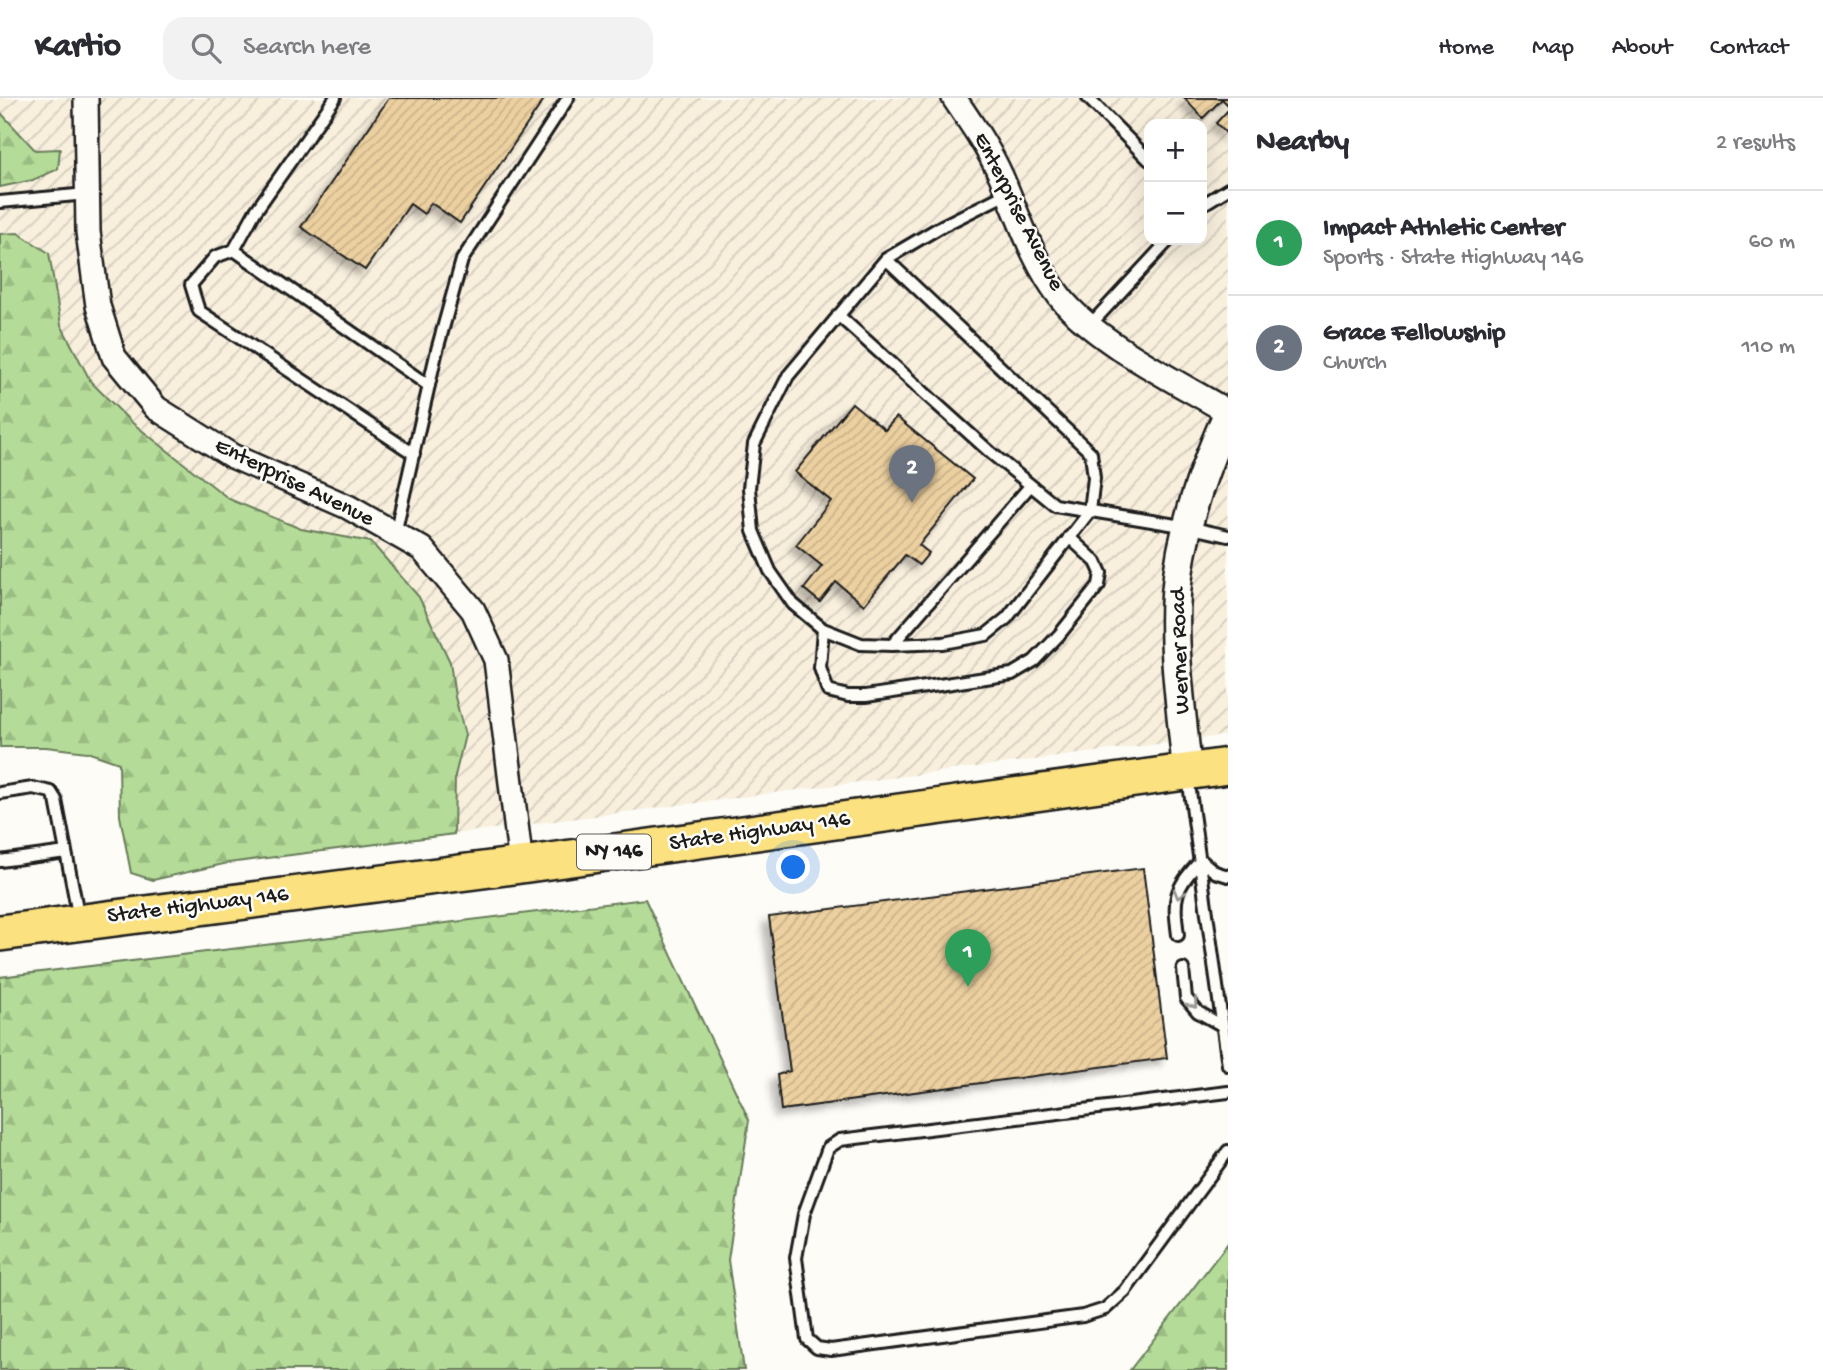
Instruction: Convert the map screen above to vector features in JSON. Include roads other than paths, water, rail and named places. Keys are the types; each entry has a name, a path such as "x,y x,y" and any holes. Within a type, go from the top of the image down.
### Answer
{"main road":[{"name":"State Highway 146","path":"0,933 521,865 1228,766"}],"street":[{"name":"Enterprise Avenue","path":"86,98 88,232 98,306 114,357 156,408 233,456 348,507 422,549 473,610 496,660 521,865"},
{"name":"Enterprise Avenue","path":"954,98 976,131 1008,193 1034,253 1060,297 1115,345 1228,413"},
{"name":"Werner Road","path":"1187,771 1177,662 1176,593 1188,527 1204,466 1228,413"}],"lane":[{"path":"335,98 255,212 234,250 215,257 191,285 199,311 414,454"},
{"path":"395,534 429,386 462,260 568,98"},
{"path":"1088,98 1144,155"},
{"path":"1207,202 1228,189"},
{"path":"886,259 1091,453 1094,478 1090,510 1007,618 986,635 943,643 861,644 823,629 793,604 770,571 753,531 749,488 754,444 788,376 886,259 942,226 1008,193"},
{"path":"0,202 88,194"},
{"path":"1090,325 1164,245"},
{"path":"234,250 429,386"},
{"path":"838,315 1030,486 1055,505 1228,536"},
{"path":"892,645 1030,486"},
{"path":"823,629 820,668 828,691 848,696 866,696 1012,674 1034,661 1051,644 1099,585 1101,573 1096,562 1069,537"},
{"path":"1187,771 1228,1065"},
{"path":"0,793 33,788 51,792 56,800 79,921"},
{"path":"0,861 66,852"},
{"path":"1201,860 1215,872 1228,876"},
{"path":"1178,935 1176,893 1201,860"},
{"path":"1182,970 1186,998 1198,1012 1223,1026"},
{"path":"1228,1092 840,1140 828,1148 804,1214 796,1258 807,1339 817,1348 831,1350 1083,1316 1105,1309 1125,1291 1228,1151"}],"place":[{"name":"Grace Fellowship","path":"912,503"},
{"name":"Impact Athletic Center","path":"968,987"}]}
